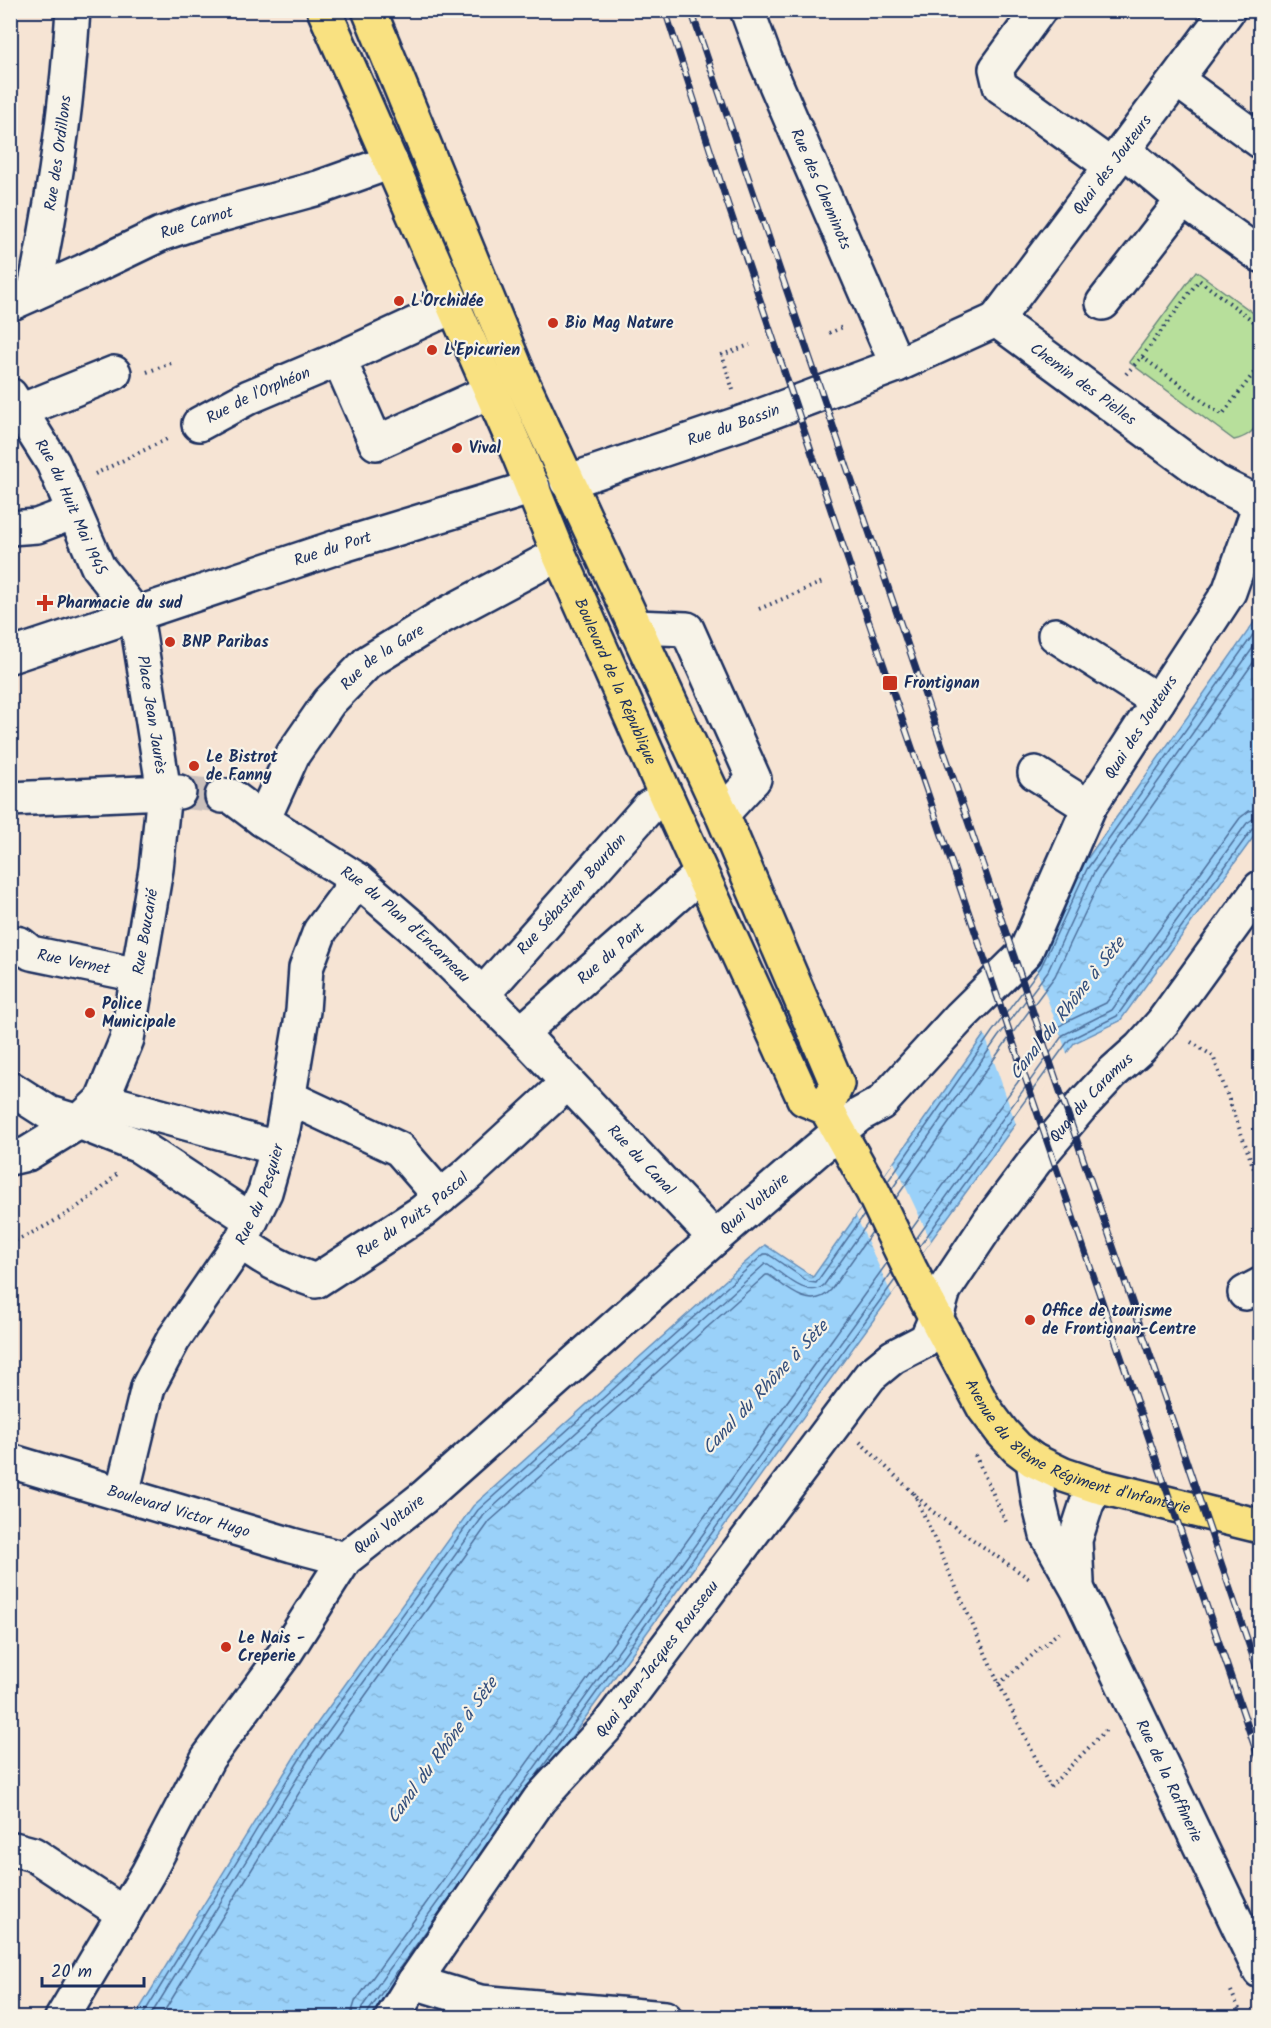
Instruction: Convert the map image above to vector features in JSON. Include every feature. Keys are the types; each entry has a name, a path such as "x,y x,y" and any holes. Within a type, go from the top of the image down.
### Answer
{"main road":[{"name":"Boulevard de la République","path":"324,10 491,390 559,554 666,798 804,1099 833,1121 873,1192 910,1269"},
{"path":"369,10 518,373 722,814 837,1084 833,1121"},
{"path":"391,162 427,147"},
{"path":"533,487 567,482"},
{"path":"701,874 735,846"},
{"name":"Avenue du 81ème Régiment d'Infanterie","path":"910,1269 984,1408 1017,1448 1033,1460 1064,1475 1097,1486 1260,1526"}],"street":[{"name":"Rue des Ordillons","path":"22,298 46,236 65,116 73,10"},
{"name":"Rue des Cheminots","path":"747,10 765,59 897,365"},
{"path":"1039,10 996,69 1000,86 1183,200 1260,255"},
{"name":"Quai des Jouteurs","path":"996,320 1228,10"},
{"path":"1177,80 1260,141"},
{"name":"Rue Carnot","path":"22,298 160,234 318,188 391,162"},
{"path":"1103,303 1183,200"},
{"name":"Rue de l'Orphéon","path":"199,424 249,397 454,306"},
{"path":"897,365 996,320"},
{"name":"Chemin des Pielles","path":"996,320 1216,482 1260,504"},
{"path":"339,359 376,443 491,390"},
{"name":"Rue du Bassin","path":"567,482 744,422 897,365"},
{"path":"15,403 114,373"},
{"name":"Rue du Huit Mai 1945","path":"15,403 53,463 98,567 135,615"},
{"name":"Rue du Port","path":"135,615 343,545 533,487"},
{"path":"10,528 37,526 69,500"},
{"name":"Quai des Jouteurs","path":"1025,953 1089,807 1229,592 1260,504"},
{"name":"Rue de la Gare","path":"263,820 293,754 329,702 368,662 441,617 559,554"},
{"path":"10,656 135,615"},
{"name":"Place Jean Jaurès","path":"10,799 171,792 135,615"},
{"path":"635,627 687,628 754,779 722,814"},
{"path":"1055,635 1158,701"},
{"path":"1035,773 1089,807"},
{"name":"Rue Boucarié","path":"10,1158 27,1154 79,1122 102,1100 127,1039 171,792"},
{"name":"Rue du Plan d'Encarneau","path":"222,796 231,796 263,820 358,880 424,937 521,1033 567,1083"},
{"name":"Rue Sébastien Bourdon","path":"482,995 649,807 666,798"},
{"name":"Rue du Pont","path":"521,1033 701,874"},
{"name":"Rue du Pesquier","path":"122,1494 148,1387 173,1340 246,1231 265,1192 283,1129 303,1011 306,968 320,932 358,880"},
{"name":"Quai du Caramus","path":"936,1317 944,1290 990,1221 1035,1161 1112,1073 1140,1048 1163,1022 1260,888"},
{"name":"Rue Vernet","path":"10,942 20,944 31,953 138,975"},
{"name":"Quai Voltaire","path":"62,2018 148,1873 208,1758 286,1652 345,1559 424,1497 715,1238 818,1150 833,1121 860,1115 881,1102 960,1017 1025,953"},
{"name":"Rue du Puits Pascal","path":"246,1231 255,1253 300,1276 316,1281 396,1230 441,1197 567,1083"},
{"name":"Rue du Canal","path":"567,1083 715,1238"},
{"path":"10,1088 49,1113 79,1122 139,1146 246,1231"},
{"path":"288,1097 399,1149 441,1197"},
{"path":"102,1100 277,1149"},
{"name":"Quai Jean-Jacques Rousseau","path":"392,2018 414,1982 539,1800 609,1724 870,1376 893,1357 926,1340 936,1317"},
{"name":"Rue de la Raffinerie","path":"1033,1460 1039,1502 1047,1535 1078,1590 1260,1971"},
{"name":"Boulevard Victor Hugo","path":"10,1461 345,1559"},
{"name":"Rue de la Raffinerie","path":"1078,1590 1075,1540 1087,1503 1097,1486"},
{"path":"10,1851 14,1849 33,1854 124,1914"},
{"path":"414,1982 480,2002 665,2018"}],"path":[{"path":"1260,326 1199,280 1142,357 1222,416 1260,365"},
{"path":"744,422 722,355 750,345"},
{"name":"Rue de l'Orphéon","path":"69,500 199,424"},
{"path":"759,609 825,581"},
{"path":"1163,1022 1213,1056 1260,1185"},
{"path":"10,1243 46,1227 85,1203 116,1175 139,1146"},
{"path":"836,1419 933,1512 1036,1583"},
{"path":"914,1493 999,1684 1050,1787 1106,1730"},
{"path":"999,1684 1059,1632"}],"green space":[{"path":"1196,271 1260,318 1260,421 1249,434 1234,440 1129,362"}],"water":[{"name":"Canal du Rhône à Sète","path":"1260,614 1260,828 1120,1021 1074,1043 585,1718 372,2017 134,2018 301,1746 473,1506 765,1245 813,1277 1036,964 1082,866"}],"pier":[{"path":"1034,962 1068,1056 1017,1127 983,1030"},
{"path":"894,1162 931,1241 892,1295 856,1216"}],"tunnel":[{"path":"179,792 222,796"}],"railway":[{"path":"665,10 862,602 1260,1762"},
{"path":"691,10 1260,1677"}],"place":[{"name":"L'Orchidée","path":"399,301"},
{"name":"Bio Mag Nature","path":"553,323"},
{"name":"L'Epicurien","path":"432,350"},
{"name":"Vival","path":"457,448"},
{"name":"Pharmacie du sud","path":"45,603"},
{"name":"BNP Paribas","path":"170,642"},
{"name":"Frontignan","path":"890,683"},
{"name":"Le Bistrot de Fanny","path":"194,766"},
{"name":"Police Municipale","path":"90,1013"},
{"name":"Office de tourisme de Frontignan-Centre","path":"1030,1320"},
{"name":"Le Nais - Creperie","path":"226,1647"}]}
